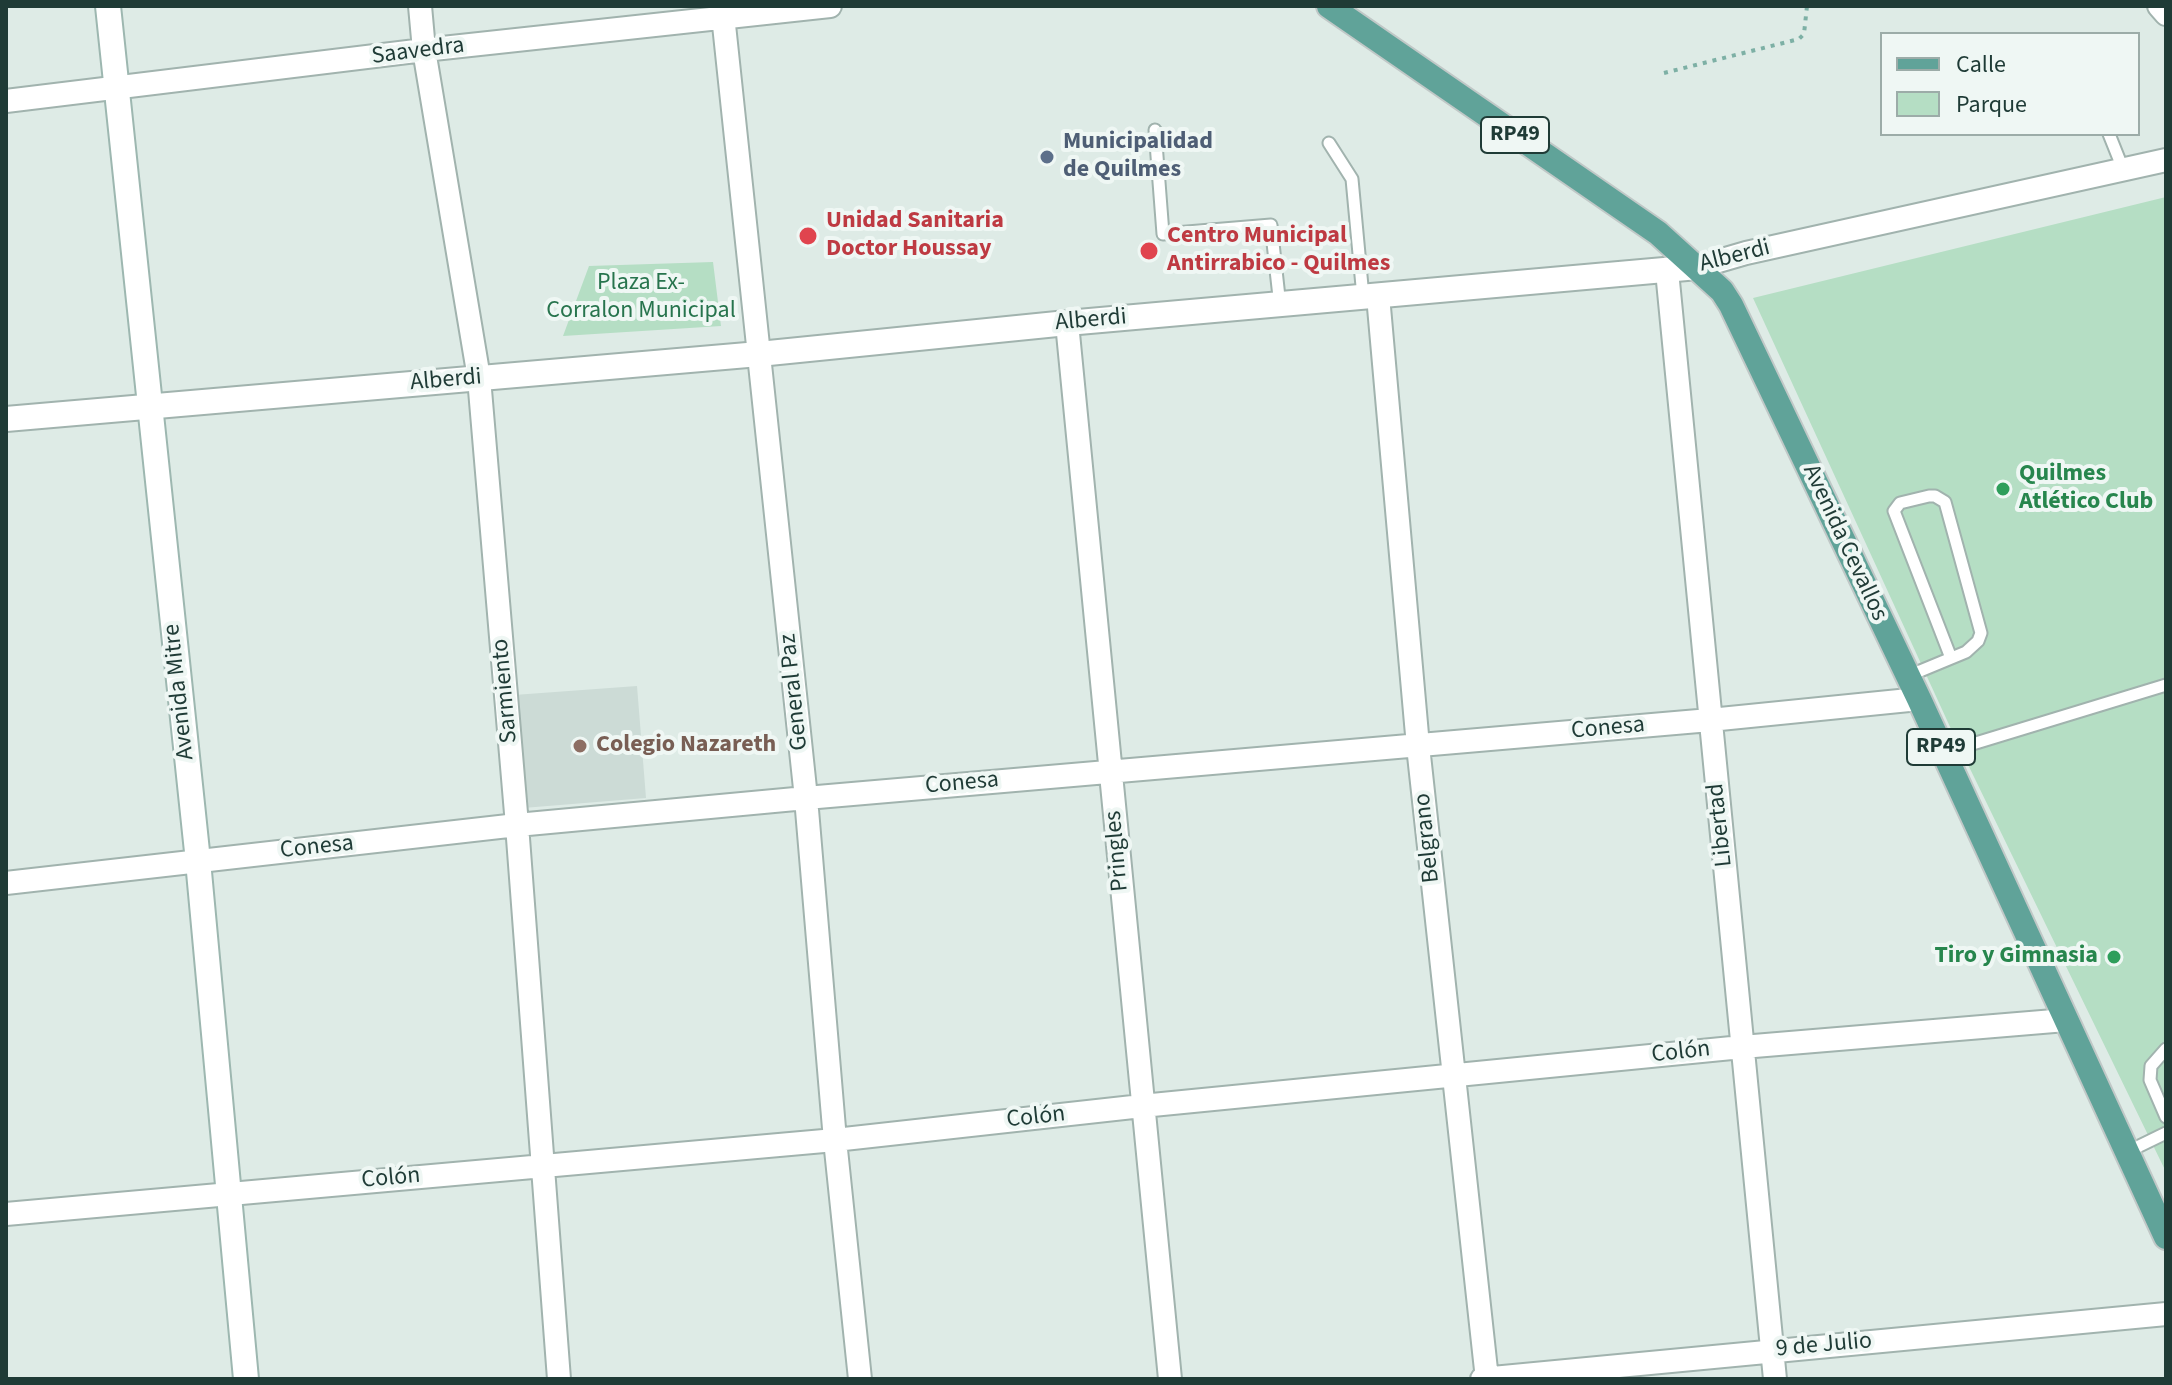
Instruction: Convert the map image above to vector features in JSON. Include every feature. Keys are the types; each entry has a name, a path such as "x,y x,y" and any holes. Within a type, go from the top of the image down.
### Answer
{"main road":[{"name":"Avenida Cevallos","path":"1329,6 1658,233 1722,291 1919,699 2166,1237"}],"street":[{"name":"Avenida Mitre","path":"108,6 198,861 246,1379"},
{"name":"Sarmiento","path":"420,6 424,50 479,378 559,1379"},
{"name":"Saavedra","path":"6,101 722,12 830,6"},
{"path":"2159,6 2166,14"},
{"name":"General Paz","path":"722,12 806,798 835,1140 860,1379"},
{"name":"Alberdi","path":"6,419 1667,271 1698,267 1746,253 2166,160"},
{"name":"Libertad","path":"1667,271 1775,1379"},
{"name":"Belgrano","path":"1371,296 1485,1379"},
{"name":"Pringles","path":"1067,323 1170,1379"},
{"name":"Conesa","path":"6,883 517,825 1919,699"},
{"name":"Colón","path":"6,1214 835,1140 1142,1106 1742,1047 2066,1020"},
{"name":"9 de Julio","path":"1485,1379 2166,1314"}],"lane":[{"path":"1155,130 1163,234 1271,225 1280,306"},
{"path":"2110,136 2123,169"},
{"path":"1329,143 1352,179 1371,296"},
{"path":"1907,677 1951,658 1975,645 1981,633 1945,502 1929,496 1900,503 1894,511 1951,658"},
{"path":"1943,753 2166,685"},
{"path":"2166,1049 2151,1066 2150,1080 2166,1117"},
{"path":"2127,1152 2166,1133"}],"path":[{"path":"1664,73 1799,39 1804,34 1807,6"}],"shaded area":[{"name":"Colegio Nazareth","path":"637,686 646,798 523,808 514,695"}],"green space":[{"name":"Quilmes Atlético Club","path":"2166,197 2166,1172 1957,742 1753,298"},
{"name":"Plaza Ex- Corralon Municipal","path":"713,262 721,326 563,336 589,266"}],"place":[{"name":"Municipalidad de Quilmes","path":"1047,157"},
{"name":"Unidad Sanitaria Doctor Houssay","path":"808,236"},
{"name":"Centro Municipal Antirrabico - Quilmes","path":"1149,251"},
{"name":"Quilmes Atlético Club","path":"2003,489"},
{"name":"Colegio Nazareth","path":"580,746"},
{"name":"Tiro y Gimnasia","path":"2114,957"}]}
